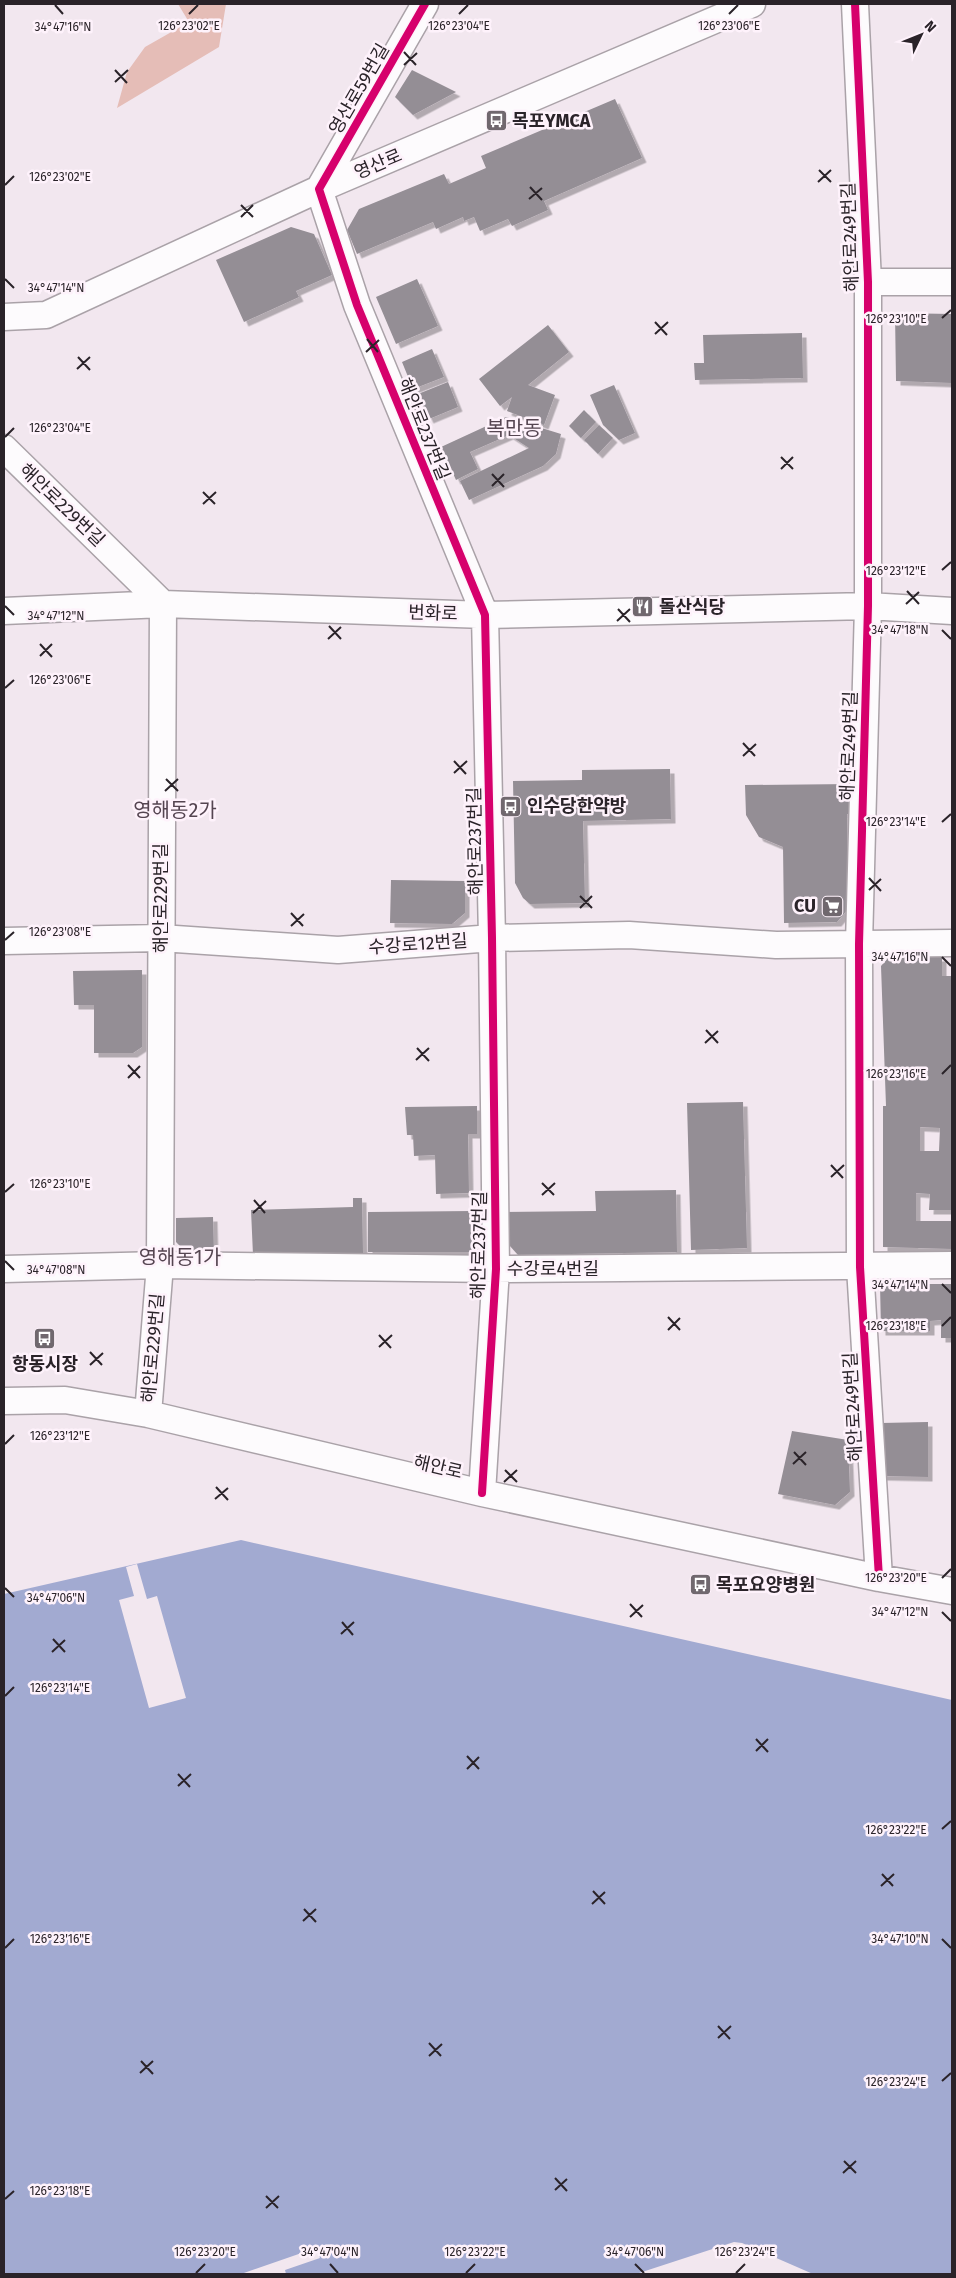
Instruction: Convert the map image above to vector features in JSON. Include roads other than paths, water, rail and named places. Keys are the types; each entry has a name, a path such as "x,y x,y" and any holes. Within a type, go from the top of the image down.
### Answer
{"street":[{"name":"영산로59번길","path":"319,189 425,4"},
{"name":"영산로","path":"4,317 46,314 319,189 752,4"},
{"name":"해안로249번길","path":"855,4 868,282 868,606 859,944 860,1266 879,1578"},
{"name":"해안로237번길","path":"319,189 357,305 484,615 492,938 496,1269 482,1493"},
{"path":"868,282 952,282"},
{"name":"해안로229번길","path":"4,448 163,604 160,1265 148,1414"},
{"name":"번화로","path":"4,611 163,604 484,615 868,606 952,611"},
{"name":"수강로12번길","path":"4,941 161,938 338,950 492,938 629,935 776,945 952,943"},
{"name":"수강로4번길","path":"4,1269 160,1265 496,1269 952,1265"},
{"name":"해안로","path":"4,1401 65,1400 148,1414 482,1493 879,1578 952,1591"}],"water":[{"path":"241,1540 952,1700 952,2274 813,2274 742,2243 734,2242 636,2274 4,2274 4,1594"}],"place":[{"name":"목포YMCA","path":"496,121"},
{"name":"돌산식당","path":"643,607"},
{"name":"인수당한약방","path":"511,806"},
{"name":"CU","path":"832,906"},
{"name":"항동시장","path":"45,1339"},
{"name":"목포요양병원","path":"700,1585"}],"district":[{"name":"복만동","path":"514,428"},
{"name":"영해동2가","path":"175,810"},
{"name":"영해동1가","path":"180,1257"}]}
